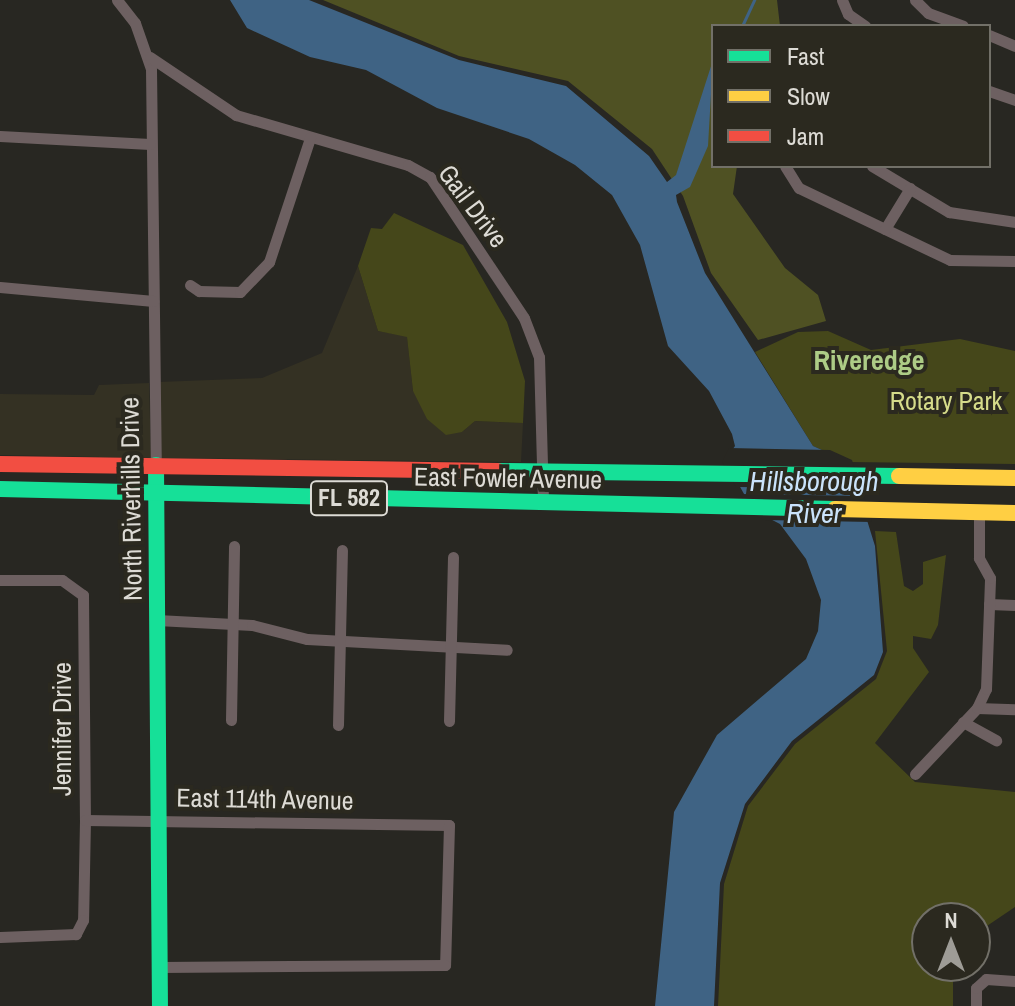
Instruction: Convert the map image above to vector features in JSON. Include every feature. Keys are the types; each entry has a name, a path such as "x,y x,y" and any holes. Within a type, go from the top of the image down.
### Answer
{"main road":[{"name":"East Fowler Avenue","path":"0,464 859,472 1015,478"},
{"name":"North Riverhills Drive","path":"156,465 160,1006"},
{"name":"East Fowler Avenue","path":"0,489 155,490 543,504 1015,513"}],"street":[{"name":"North Riverhills Drive","path":"117,0 135,23 150,57 156,465"},
{"path":"843,3 858,0"},
{"path":"915,0 928,13 958,24"},
{"path":"843,3 863,24"},
{"path":"991,36 1015,46"},
{"name":"Gail Drive","path":"150,57 236,115 408,165 430,177 457,213 524,318 539,357 543,504"},
{"path":"991,92 1015,100"},
{"path":"0,136 150,144"},
{"path":"190,285 199,291 240,292 269,262 310,138"},
{"path":"786,168 799,188 950,260 1015,261"},
{"path":"875,168 949,212 1015,222"},
{"path":"885,229 910,188"},
{"path":"0,287 153,301"},
{"path":"915,774 977,708 986,689 990,578 979,558 979,513"},
{"path":"231,720 234,546"},
{"path":"338,725 342,550"},
{"path":"449,721 453,557"},
{"name":"Jennifer Drive","path":"0,580 62,580 83,595 85,820 83,920 76,934 0,937"},
{"path":"989,604 1015,605"},
{"path":"157,620 233,622 341,642 507,650"},
{"path":"977,708 1015,709"},
{"path":"963,722 996,740"},
{"name":"East 114th Avenue","path":"85,820 445,823 450,848 445,965 160,967"},
{"path":"976,1006 976,988 986,979 1015,981"}],"shaded area":[{"path":"358,266 378,331 407,336 413,391 462,432 475,421 523,423 521,462 161,458 159,382 262,378 322,353"},
{"path":"149,383 151,458 0,455 0,394 94,395 99,385"}],"green space":[{"path":"323,0 777,0 780,24 711,24 711,168 737,168 733,194 785,268 818,295 826,321 758,340 711,273 683,196 652,149 568,81 459,56"},
{"path":"394,213 463,245 507,322 525,381 523,423 475,421 462,432 446,435 427,419 413,391 407,337 378,331 358,266 371,228 382,229"},
{"name":"Rotary Park","path":"828,331 871,350 960,339 1015,351 1015,464 849,462 813,446 755,352 798,332"},
{"path":"875,531 896,532 904,586 913,591 923,584 923,562 946,555 938,625 931,639 913,636 913,648 929,672 875,743 915,782 1015,792 1015,907 991,923 991,902 911,902 911,982 953,982 953,1006 718,1006 724,884 748,806 795,744 876,679 887,651"}],"water":[{"name":"Hillsborough River","path":"230,0 309,0 459,60 566,86 649,156 667,182 676,175 711,66 708,146 690,187 676,195 677,202 705,273 813,446 849,462 875,546 883,652 874,675 792,741 745,804 720,883 714,1006 655,1006 674,812 717,735 806,659 818,631 821,600 806,559 780,524 753,510 725,460 735,446 732,434 709,391 668,346 640,245 612,195 575,165 529,139 437,108 366,70 310,57 247,28"}],"pier":[{"path":"729,448 830,450 852,460 861,488 736,487 722,462"},
{"path":"740,494 864,496 872,522 764,520 750,513"}],"waterway":[{"path":"743,24 754,0"}],"traffic: fast":[{"path":"156,465 160,1006"},
{"path":"498,471 899,476"},
{"path":"0,489 835,509"}],"traffic: slow":[{"path":"899,476 1015,478"},
{"path":"835,509 1015,513"}],"traffic: jam":[{"path":"0,464 498,471"}],"district":[{"name":"Riveredge","path":"869,360"}]}
